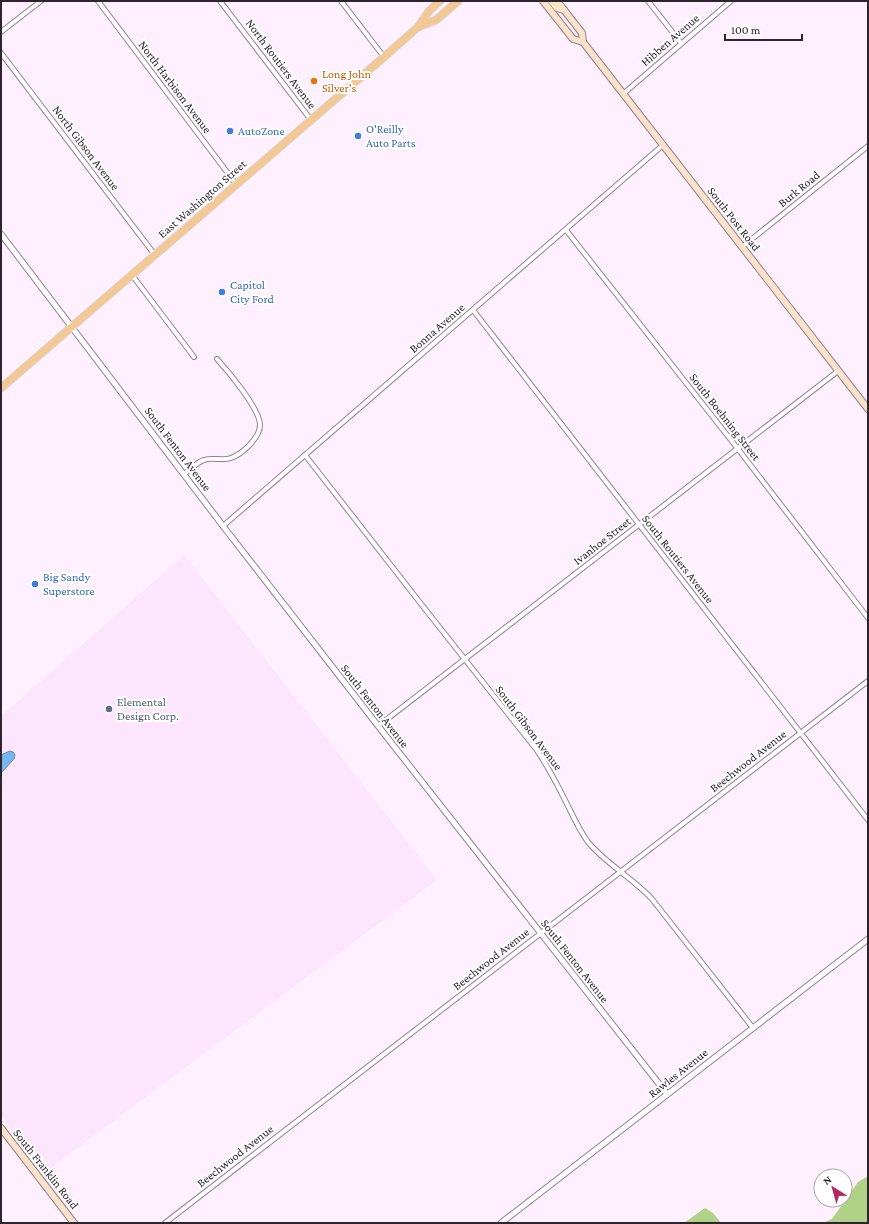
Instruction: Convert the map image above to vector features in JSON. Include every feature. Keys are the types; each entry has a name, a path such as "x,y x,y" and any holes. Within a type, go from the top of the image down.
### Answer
{"main road":[{"name":"East Washington Street","path":"1,388 384,57 418,27 429,11 440,1"},
{"name":"East Washington Street","path":"418,27 436,20 458,1"},
{"name":"South Post Road","path":"543,1 573,39 583,42"},
{"path":"551,1 557,8 564,10"},
{"name":"South Post Road","path":"557,1 582,33 583,42 868,409"},
{"name":"South Franklin Road","path":"1,1128 74,1223"}],"street":[{"path":"1,32 41,1"},
{"name":"North Harbison Avenue","path":"98,1 236,184"},
{"name":"North Routiers Avenue","path":"220,1 311,120"},
{"path":"341,1 384,57"},
{"path":"648,1 681,43"},
{"name":"Hibben Avenue","path":"623,94 731,1"},
{"name":"North Gibson Avenue","path":"1,53 155,255"},
{"name":"Bonna Avenue","path":"223,526 663,145"},
{"name":"Burk Road","path":"742,247 868,146"},
{"name":"South Boehning Street","path":"566,230 738,449 868,618"},
{"name":"South Fenton Avenue","path":"1,234 223,526 667,1094"},
{"path":"132,275 194,357"},
{"name":"South Routiers Avenue","path":"473,310 868,820"},
{"path":"184,474 204,460 228,459 233,457 249,446 255,439 259,430 260,424 249,400 217,359"},
{"name":"Ivanhoe Street","path":"378,726 838,371"},
{"name":"South Gibson Avenue","path":"305,455 542,757 559,786 581,832 588,842 657,904 753,1028"},
{"name":"Beechwood Avenue","path":"165,1223 868,681"},
{"name":"Rawles Avenue","path":"501,1223 868,938"}],"shaded area":[{"path":"184,555 437,880 44,1173 1,1116 1,716"}],"green space":[{"path":"868,1176 868,1223 823,1223 832,1219 840,1208 853,1208 853,1189 858,1182"},
{"path":"705,1208 713,1213 721,1223 684,1223"}],"water":[{"path":"10,751 15,755 14,759 1,773 1,755"}],"place":[{"name":"Long John Silver's","path":"314,81"},
{"name":"AutoZone","path":"230,131"},
{"name":"O'Reilly Auto Parts","path":"358,136"},
{"name":"Capitol City Ford","path":"222,292"},
{"name":"Big Sandy Superstore","path":"35,584"},
{"name":"Elemental Design Corp.","path":"109,709"}]}
